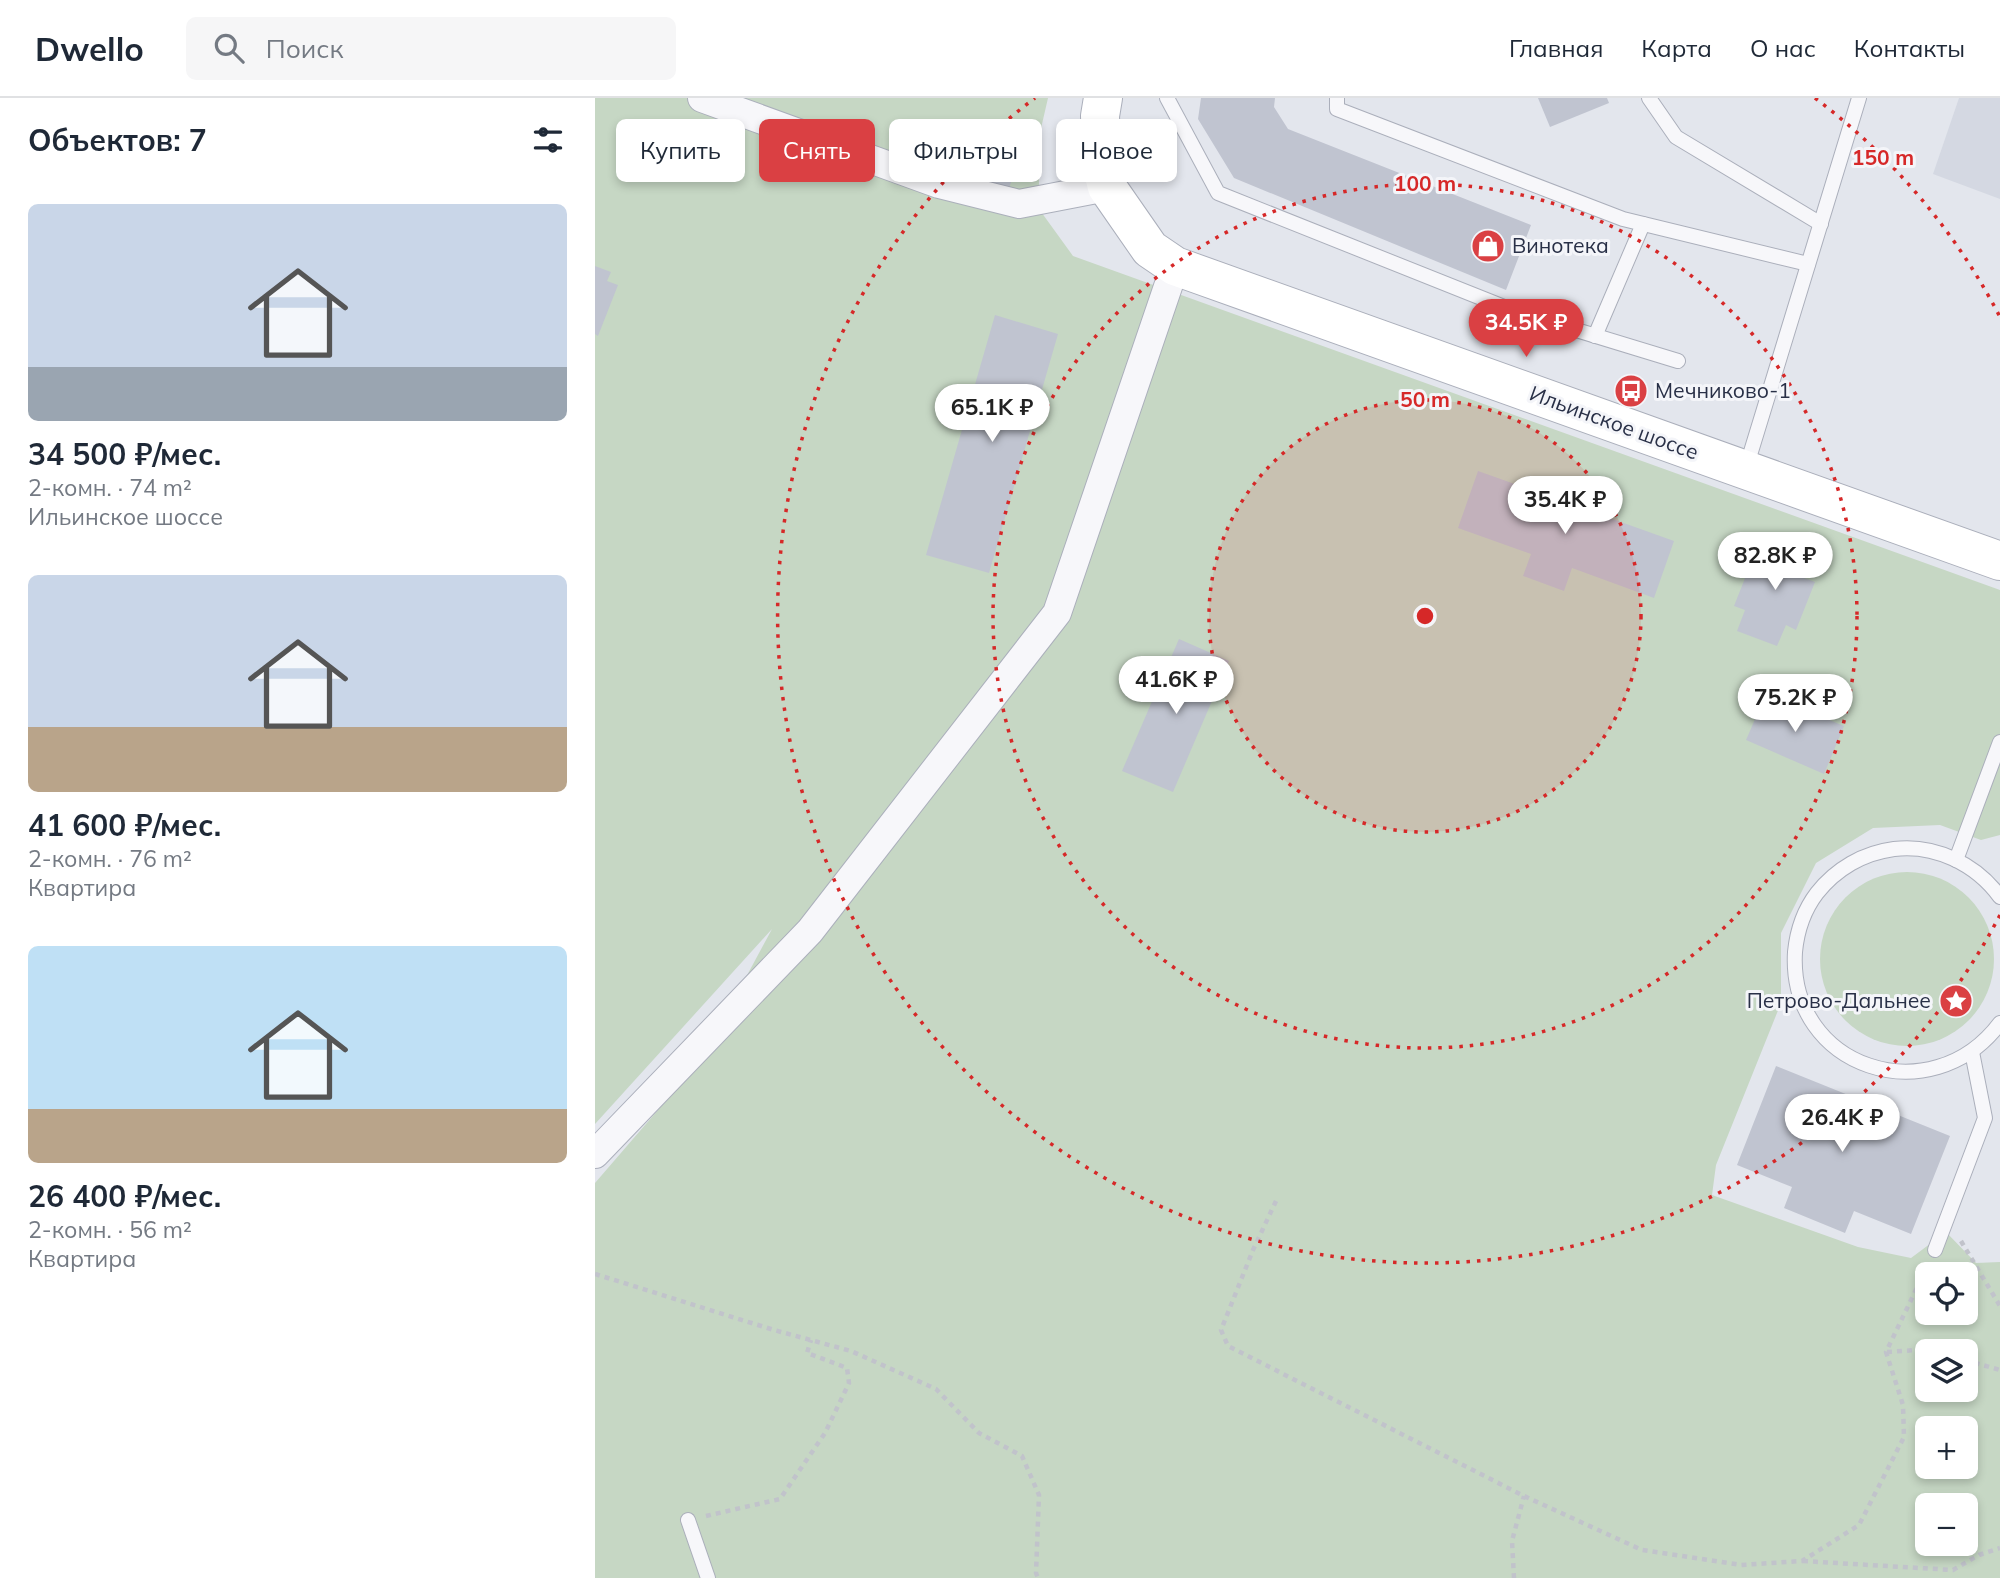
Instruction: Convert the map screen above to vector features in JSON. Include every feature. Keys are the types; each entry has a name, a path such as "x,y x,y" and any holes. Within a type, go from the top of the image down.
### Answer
{"main road":[{"name":"Ильинское шоссе","path":"1103,98 1100,116 1102,168 1107,187 1150,249 1174,266 2000,561"}],"street":[{"path":"702,98 939,184 1019,204 1107,187"},
{"path":"595,1154 810,931 1057,614 1174,266"}],"lane":[{"path":"1167,98 1218,193 1514,311 1678,361"},
{"path":"1337,98 1337,109 1623,219 1808,264"},
{"path":"1650,98 1676,137 1821,224"},
{"path":"1745,470 1859,98"},
{"path":"1595,336 1643,224"},
{"path":"1956,860 2000,741"},
{"path":"2000,897 1984,879 1956,860 1926,849 1882,851 1861,858 1825,883 1802,920 1796,941 1795,963 1798,985 1815,1025 1830,1042 1867,1065 1910,1073 1932,1070 1972,1052 2000,1023"},
{"path":"1935,1250 1985,1118 1972,1052"},
{"path":"688,1520 708,1578"}],"path":[{"path":"1276,1201 1221,1330 1229,1346 1524,1496 1642,1550 1741,1565 1802,1561 1953,1570 1979,1555 2000,1548"},
{"path":"1947,1218 2000,1306"},
{"path":"1802,1561 1859,1525 1904,1437 1903,1405 1887,1352 1935,1250"},
{"path":"595,1274 851,1351 936,1389 979,1433 1022,1456 1039,1494 1038,1578"},
{"path":"688,1520 780,1499 825,1433 849,1384 847,1368 807,1353 811,1340"},
{"path":"1887,1352 1915,1350"},
{"path":"1978,1364 2000,1370"},
{"path":"1514,1578 1512,1541 1524,1496"}],"shaded area":[{"path":"1959,98 2000,98 2000,199 1933,174"}],"green space":[{"path":"595,98 1048,98 1042,124 1042,119 889,119 889,182 1039,182 1039,209 1073,256 2000,590 2000,835 1981,840 1940,825 1873,828 1816,863 1781,933 1781,1003 1716,1165 1712,1195 1858,1247 1911,1258 1946,1232 1975,1262 1915,1262 1915,1325 1978,1325 1978,1263 2000,1262 2000,1578 595,1578 595,1183 702,1059 772,929 595,1124"},
{"path":"1907,872 1940,878 1969,897 1988,926 1994,959 1988,992 1969,1021 1940,1040 1907,1046 1874,1040 1845,1021 1826,992 1820,959 1826,926 1845,897 1874,878"}],"building":[{"path":"1201,98 1275,98 1274,107 1288,129 1531,225 1506,290 1234,178 1198,119"},
{"path":"1538,98 1607,98 1609,103 1550,127"},
{"path":"982,182 1011,182 1008,191"},
{"path":"595,266 611,272 607,281 618,285 598,336 595,334"},
{"path":"995,315 1058,334 989,573 926,555"},
{"path":"1478,471 1551,497 1555,484 1597,499 1593,512 1674,541 1654,598 1572,568 1564,591 1523,576 1531,554 1458,528"},
{"path":"1774,538 1814,553 1804,578 1815,582 1796,630 1786,625 1777,646 1737,631 1745,610 1734,606 1753,558 1764,562"},
{"path":"1179,639 1229,661 1173,792 1122,771"},
{"path":"1766,694 1844,726 1824,774 1746,740"},
{"path":"1776,1066 1950,1136 1911,1234 1854,1211 1845,1233 1784,1208 1792,1187 1737,1165"}],"place":[{"name":"Винотека","path":"1488,246"},
{"name":"Мечниково-1","path":"1631,391"},
{"name":"Петрово-Дальнее","path":"1956,1001"}]}
